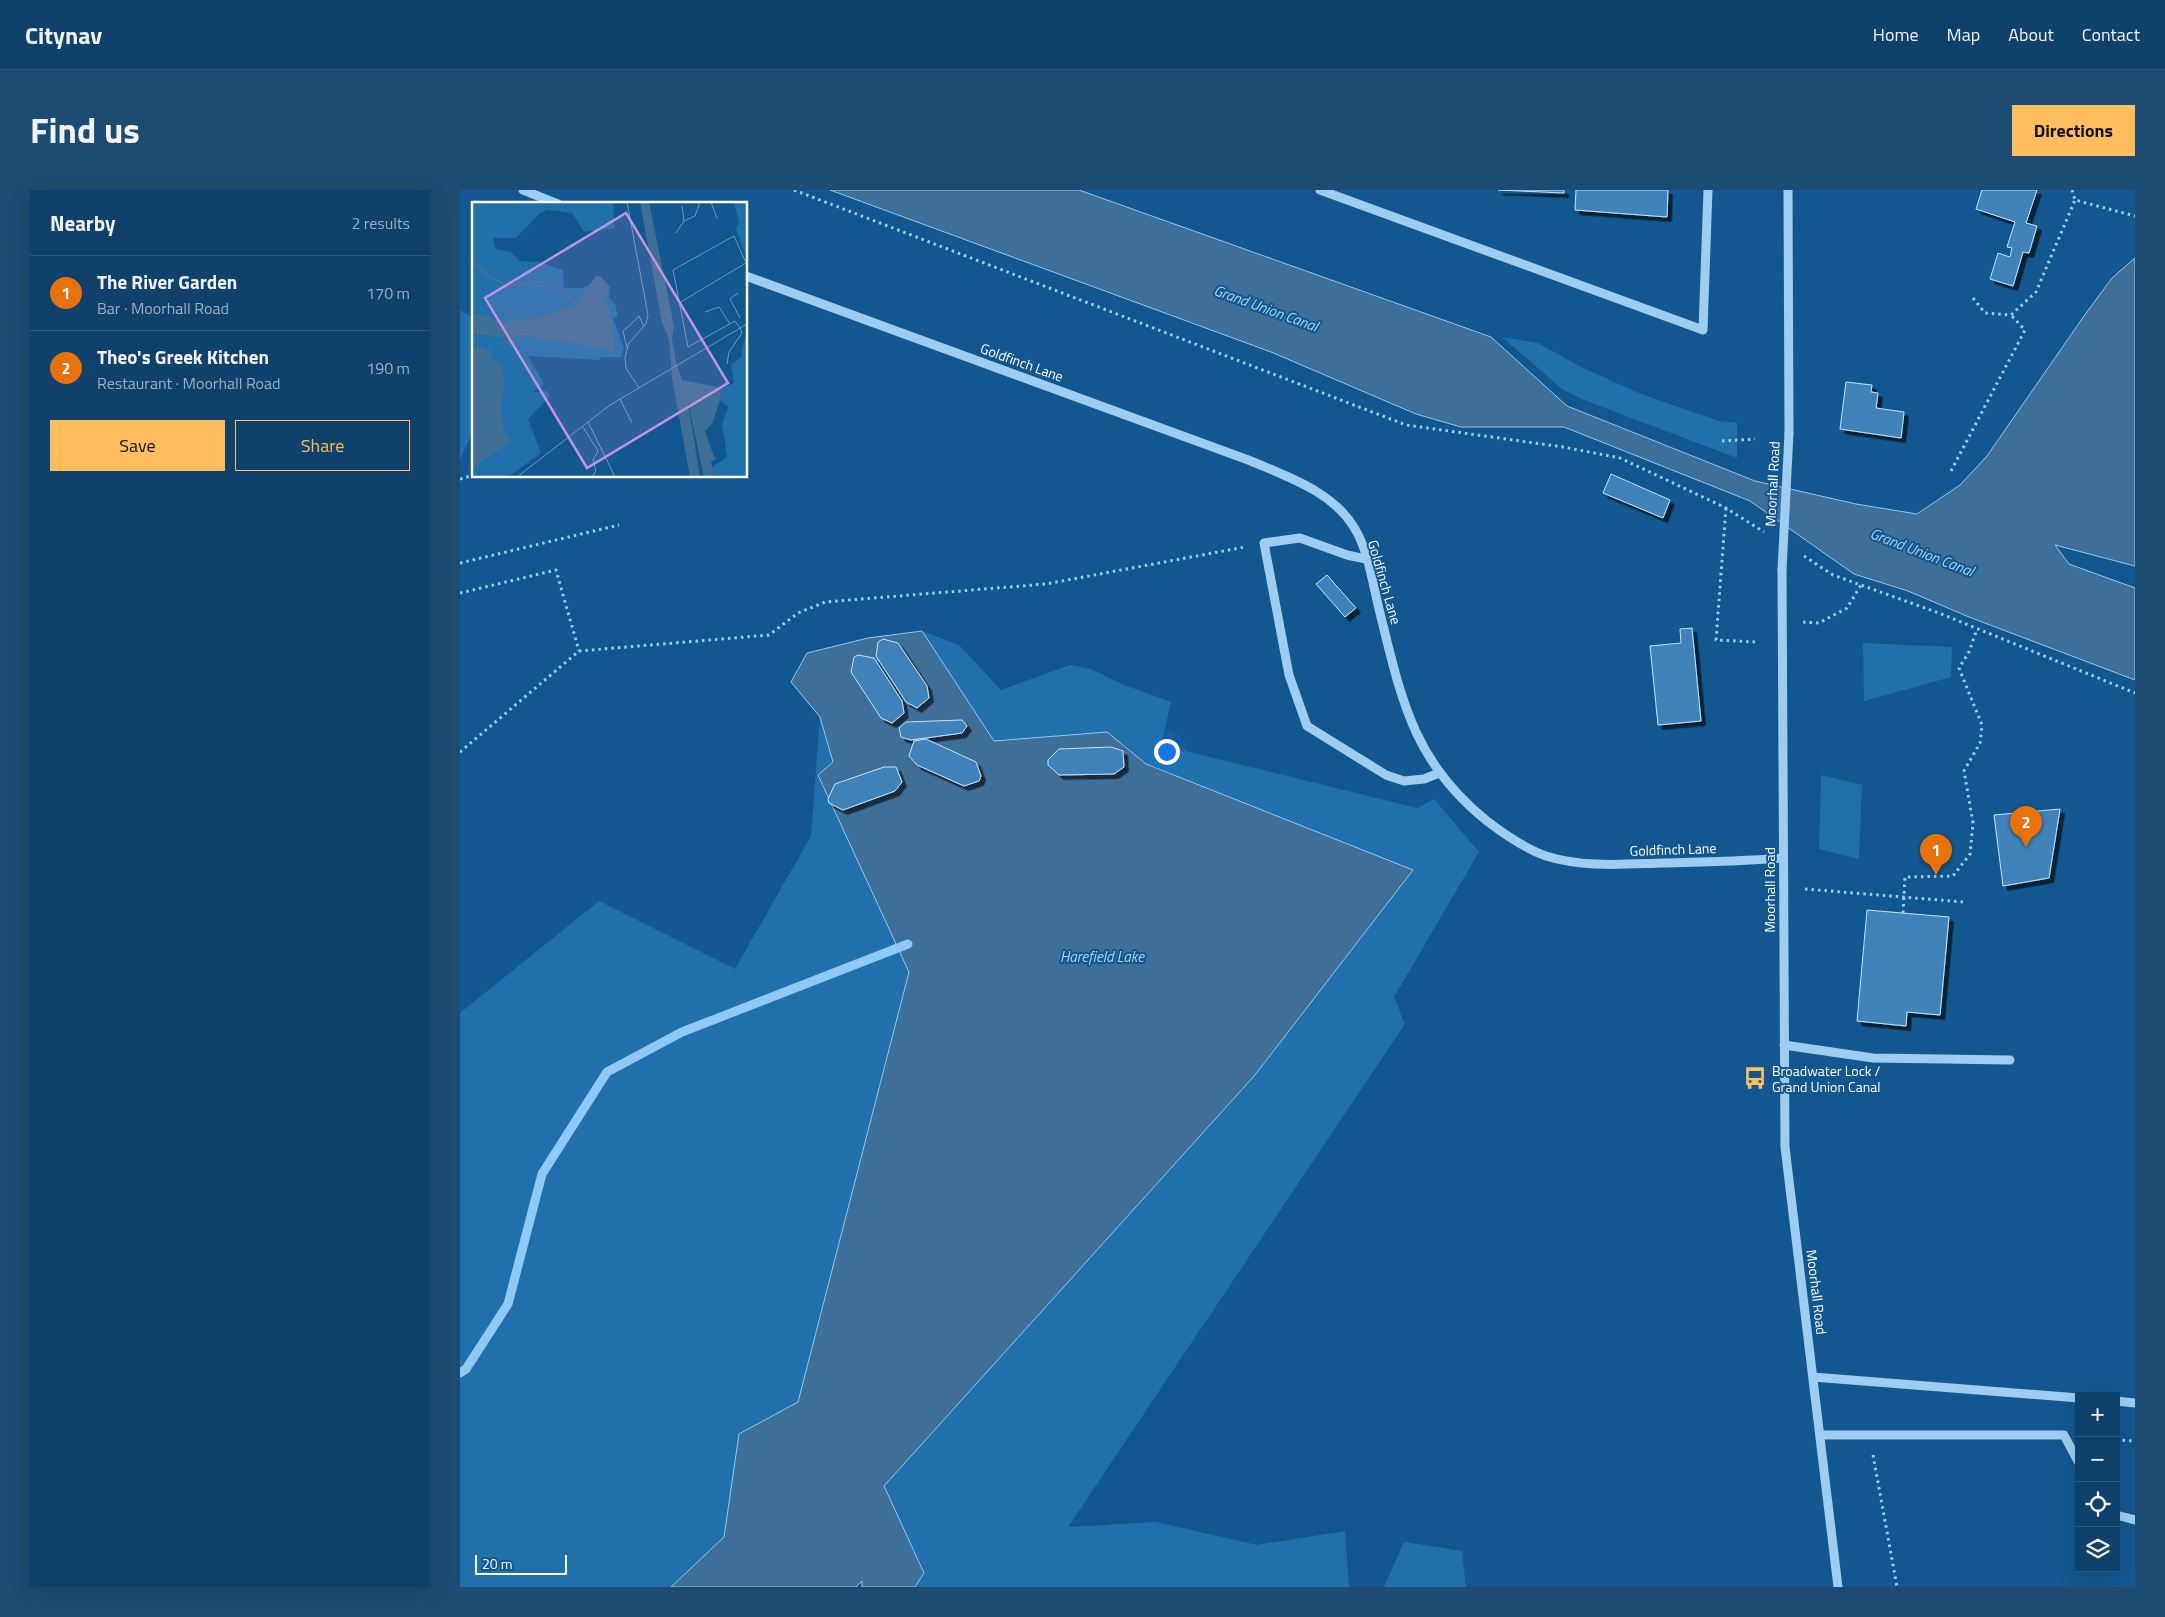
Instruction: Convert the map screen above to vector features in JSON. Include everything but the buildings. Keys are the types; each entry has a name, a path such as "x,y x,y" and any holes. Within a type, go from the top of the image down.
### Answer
{"street":[{"path":"523,190 553,202"},
{"path":"1320,190 1340,194 1703,330 1708,190"},
{"name":"Moorhall Road","path":"1788,190 1789,433 1782,570 1785,1147 1838,1587"},
{"name":"Goldfinch Lane","path":"748,277 1251,460 1316,491 1339,508 1355,529 1366,559 1401,696 1415,733 1439,773 1465,803 1497,828 1546,856 1586,864 1782,858"},
{"path":"1366,559 1347,555 1300,538 1264,543 1289,675 1308,726 1386,775 1404,781 1424,779 1439,773"},
{"path":"1784,1045 1873,1058 2010,1060"},
{"path":"1813,1377 2075,1398"},
{"path":"2120,1401 2135,1403"},
{"path":"1820,1435 2064,1435 2075,1456"},
{"path":"2120,1516 2135,1520"}],"path":[{"path":"794,190 1406,425 1563,447 1620,458 1726,508 1716,640 1756,642"},
{"path":"2011,315 2036,292 2075,200 2072,190"},
{"path":"2075,200 2135,216"},
{"path":"1951,471 2025,330 2011,315 1985,313 1973,298"},
{"path":"1722,441 1755,439"},
{"path":"460,563 619,525"},
{"path":"460,752 579,651 769,635 798,613 825,602 1046,584 1264,543"},
{"path":"460,593 556,570 579,651"},
{"path":"1806,622 1819,623 1847,608 1860,585 1939,613 2135,692"},
{"path":"1903,913 1905,877 1953,876 1970,854 1973,823 1964,771 1980,743 1982,725 1960,668 1977,629"},
{"path":"1806,889 1964,902"},
{"path":"1870,1435 1896,1587"},
{"path":"2120,1440 2135,1441"}],"shaded area":[{"path":"460,310 472,317 472,433 460,460"},
{"path":"1502,337 1538,343 1583,368 1641,394 1719,421 1737,423 1737,458 1584,400 1562,389"},
{"path":"922,631 959,645 1001,690 1070,665 1091,669 1119,683 1171,702 1161,745 1417,808 1434,799 1479,852 1394,997 1405,1024 1068,1527 1156,1522 1257,1545 1345,1531 1349,1587 915,1587 924,1573 884,1486 1255,1075 1413,870 1146,764 1107,732 994,741"},
{"path":"1863,643 1952,647 1951,677 1864,701"},
{"path":"820,717 833,762 819,775 909,971 798,1402 739,1434 724,1537 671,1587 460,1587 460,1013 599,901 735,969 811,836"},
{"path":"1821,775 1862,785 1859,859 1819,849"},
{"path":"1404,1542 1462,1551 1466,1587 1384,1587"}],"water":[{"name":"Grand Union Canal","path":"830,190 1079,190 1491,337 1567,406 1755,481 1856,504 1917,514 1960,485 1987,456 2112,278 2135,258 2135,566 2055,545 2069,564 2135,588 2135,680 1969,617 1908,591 1854,574 1750,501 1564,427 1461,427 1416,414 1271,352"},
{"name":"Harefield Lake","path":"922,631 994,741 1107,732 1146,764 1413,870 1255,1075 884,1486 924,1573 915,1587 862,1587 862,1581 856,1587 671,1587 724,1537 739,1434 798,1402 909,972 818,775 833,762 820,717 791,682 807,653 868,638"}],"waterway":[{"path":"460,1373 466,1369 508,1304 542,1174 607,1072 682,1032 908,944"}],"place":[{"name":"Theo's Greek Kitchen","path":"2026,847"},
{"name":"The River Garden","path":"1936,875"},
{"name":"Broadwater Lock / Grand Union Canal","path":"1755,1078"}]}
